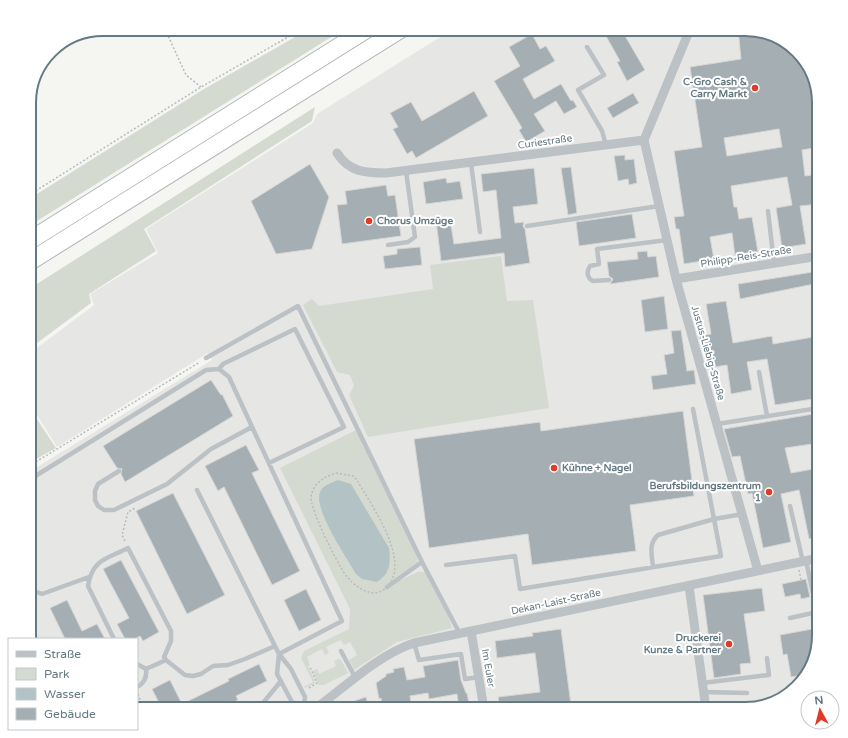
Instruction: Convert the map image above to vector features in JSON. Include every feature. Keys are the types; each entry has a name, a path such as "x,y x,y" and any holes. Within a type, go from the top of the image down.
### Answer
{"highway":[{"path":"36,237 356,36"},
{"path":"36,258 390,36"}],"street":[{"path":"644,140 687,36"},
{"name":"Curiestraße","path":"337,153 349,168 357,171 365,173 406,172 644,140"},
{"name":"Justus-Liebig-Straße","path":"644,140 676,279 758,571"},
{"name":"Philipp-Reis-Straße","path":"676,279 812,257"},
{"name":"Dekan-Laist-Straße","path":"325,702 393,652 414,643 758,571 803,564 812,561"},
{"path":"689,586 705,702"},
{"name":"Im Euler","path":"471,631 483,702"}],"lane":[{"path":"587,47 604,75 578,90 602,131 606,145"},
{"path":"471,163 480,232"},
{"path":"388,245 408,242 415,237 406,172"},
{"path":"527,226 659,206"},
{"path":"768,211 774,264"},
{"path":"609,280 593,281 588,277 587,271 590,266 599,264 597,249 667,240"},
{"path":"206,358 298,306 422,562 460,634"},
{"path":"219,370 222,364 295,329 344,427 269,463"},
{"path":"36,476 206,370 219,370 229,377 342,621 279,654"},
{"path":"759,372 767,416"},
{"path":"446,565 515,556 520,588 720,556 693,409"},
{"path":"717,424 812,409"},
{"path":"119,471 98,484 95,491 95,500 98,506 104,510 114,510 167,484 211,449 252,427"},
{"path":"197,490 279,654 291,669 305,697 304,702"},
{"path":"790,506 803,564 812,595"},
{"path":"653,567 651,545 652,540 658,535 714,519 743,514"},
{"path":"113,638 88,586 93,570 105,558 128,548 171,631 171,641 164,657 186,675 193,676 213,666 228,665 275,646"},
{"path":"387,587 422,562"},
{"path":"36,592 42,594 90,577"},
{"path":"790,618 812,613"},
{"path":"414,643 418,660 461,654 466,679 479,677"},
{"path":"341,651 356,679"},
{"path":"279,654 277,674 292,702"},
{"path":"703,688 769,675 767,658"},
{"path":"146,669 166,660"},
{"path":"138,665 146,669"},
{"path":"138,686 143,684 147,675 146,669"},
{"path":"264,702 281,681"},
{"path":"703,688 747,693"}],"path":[{"path":"168,36 186,75 201,87"},
{"path":"36,191 201,87 290,36"},
{"path":"36,462 206,358"},
{"path":"336,473 353,476 375,512 389,539 395,556 393,572 387,587 380,593 370,593 353,583 344,573 313,512 311,504 312,492 316,484 324,477 336,473"},
{"path":"128,548 122,535 128,512 139,506 141,497"},
{"path":"801,580 803,564"},
{"path":"302,691 317,683 310,667"}],"shaded area":[{"path":"442,36 758,37 779,45 801,66 807,77 811,90 812,103 812,635 808,657 803,669 782,691 771,697 758,701 745,702 138,702 138,638 36,638 36,468 212,360 208,353 57,447 36,413 36,349 94,305 90,294 158,253 146,229 313,123 317,114"}],"green space":[{"path":"297,36 333,36 36,222 36,195 204,89"},
{"path":"315,107 312,121 144,229 156,251 89,294 91,303 36,344 36,285"},
{"path":"501,256 507,301 533,300 549,408 368,437 349,395 354,386 350,375 337,372 303,305 312,299 319,306 433,289 430,265"},
{"path":"36,418 56,448 36,459"},
{"path":"356,430 417,554 418,565 398,581 418,572 425,572 428,575 448,615 452,628 397,642 354,670 349,660 357,655 350,642 344,645 341,640 326,647 329,653 325,655 322,649 307,657 310,665 308,666 315,681 314,684 305,688 304,687 313,682 301,658 304,651 349,629 350,609 280,468"},
{"path":"339,659 348,673 324,685 319,685 312,671 317,669 319,674 336,666 334,661"}],"water":[{"path":"338,480 351,484 389,548 389,568 385,575 377,582 362,579 356,574 339,546 321,510 319,500 321,490 330,483"}],"building":[{"path":"528,36 533,36 540,49 546,46 555,61 523,79 534,99 561,84 571,101 573,100 577,107 564,114 556,101 534,114 545,131 526,142 519,130 522,128 494,81 520,66 509,47"},
{"path":"606,36 625,36 645,70 627,81 617,62 620,61"},
{"path":"739,36 758,37 771,41 789,53 801,66 807,77 811,90 812,103 812,148 802,150 805,176 812,175 812,205 800,206 806,244 782,248 776,208 792,205 787,177 731,186 734,207 737,207 739,219 752,217 758,252 735,256 732,233 710,237 714,259 684,264 679,229 676,229 674,217 684,216 674,151 702,147 690,67 741,59","holes":["779,129 782,147 727,156 724,138"]},
{"path":"474,91 488,116 416,158 412,151 407,154 393,129 398,127 390,113 411,102 422,121"},
{"path":"633,93 639,103 613,118 607,108"},
{"path":"625,155 625,160 634,159 637,183 629,185 628,179 618,181 614,156"},
{"path":"310,164 329,197 312,249 276,254 251,201"},
{"path":"571,167 577,213 568,215 561,168"},
{"path":"534,168 538,204 513,207 515,223 524,222 523,226 525,229 530,263 505,267 504,253 441,261 436,221 450,219 454,244 501,238 496,190 483,192 481,174"},
{"path":"446,178 447,183 460,181 463,199 426,204 423,182"},
{"name":"Chorus Umzüge","path":"386,185 388,196 395,195 401,236 342,244 337,205 347,204 345,191"},
{"path":"632,214 636,238 579,246 576,222"},
{"path":"420,247 422,265 385,269 383,256 397,254 397,249"},
{"path":"647,251 648,257 656,256 659,277 610,284 613,279 609,276 607,262 638,259 637,252"},
{"path":"812,272 812,284 740,299 738,284"},
{"path":"664,296 668,329 645,332 641,300"},
{"path":"726,301 733,343 772,336 773,344 812,337 812,399 775,405 767,359 747,362 752,390 731,394 727,365 708,368 699,336 711,334 706,304"},
{"path":"681,330 687,371 694,370 696,384 653,390 651,376 667,374 664,355 674,353 671,331"},
{"path":"211,380 221,395 222,394 233,416 125,482 121,474 122,469 117,468 103,446"},
{"name":"Kühne + Nagel","path":"683,411 694,496 630,505 636,551 532,565 528,534 429,548 414,439 540,422 541,431"},
{"path":"812,414 812,444 785,448 791,473 812,469 812,538 809,539 799,490 781,494 791,542 763,548 752,493 748,494 740,456 732,457 724,429"},
{"path":"246,445 259,470 252,473 300,571 272,585 224,487 218,491 205,466"},
{"path":"173,493 225,595 187,614 136,511"},
{"path":"121,560 159,632 143,641 140,636 137,638 124,638 117,624 129,618 103,569"},
{"path":"806,579 810,597 801,599 800,594 785,597 782,584"},
{"name":"Druckerei Kunze & Partner","path":"762,588 765,611 744,614 751,663 740,664 741,674 714,678 703,595"},
{"path":"306,589 321,620 299,631 284,600"},
{"path":"67,600 82,631 97,624 104,638 65,638 50,608"},
{"path":"561,629 571,702 499,702 498,697 540,692 535,653 497,658 495,641 533,636 532,633"},
{"path":"812,629 808,657 803,669 797,676 791,677 787,654 783,655 780,635"},
{"path":"458,660 461,680 467,693 469,702 458,702 457,694 429,699 428,693 410,696 411,702 382,702 381,698 379,699 376,683 386,676 386,674 394,672 393,669 404,667 407,680 425,677 423,666"},
{"path":"259,664 267,681 236,696 238,700 234,702 186,702 229,681 228,679"},
{"path":"170,680 181,702 158,702 152,689"},
{"path":"366,697 367,702 351,702"}],"place":[{"name":"C-Gro Cash & Carry Markt","path":"755,88"},
{"name":"Chorus Umzüge","path":"369,221"},
{"name":"Kühne + Nagel","path":"554,468"},
{"name":"Berufsbildungszentrum 1","path":"769,492"},
{"name":"Druckerei Kunze & Partner","path":"729,644"}]}
